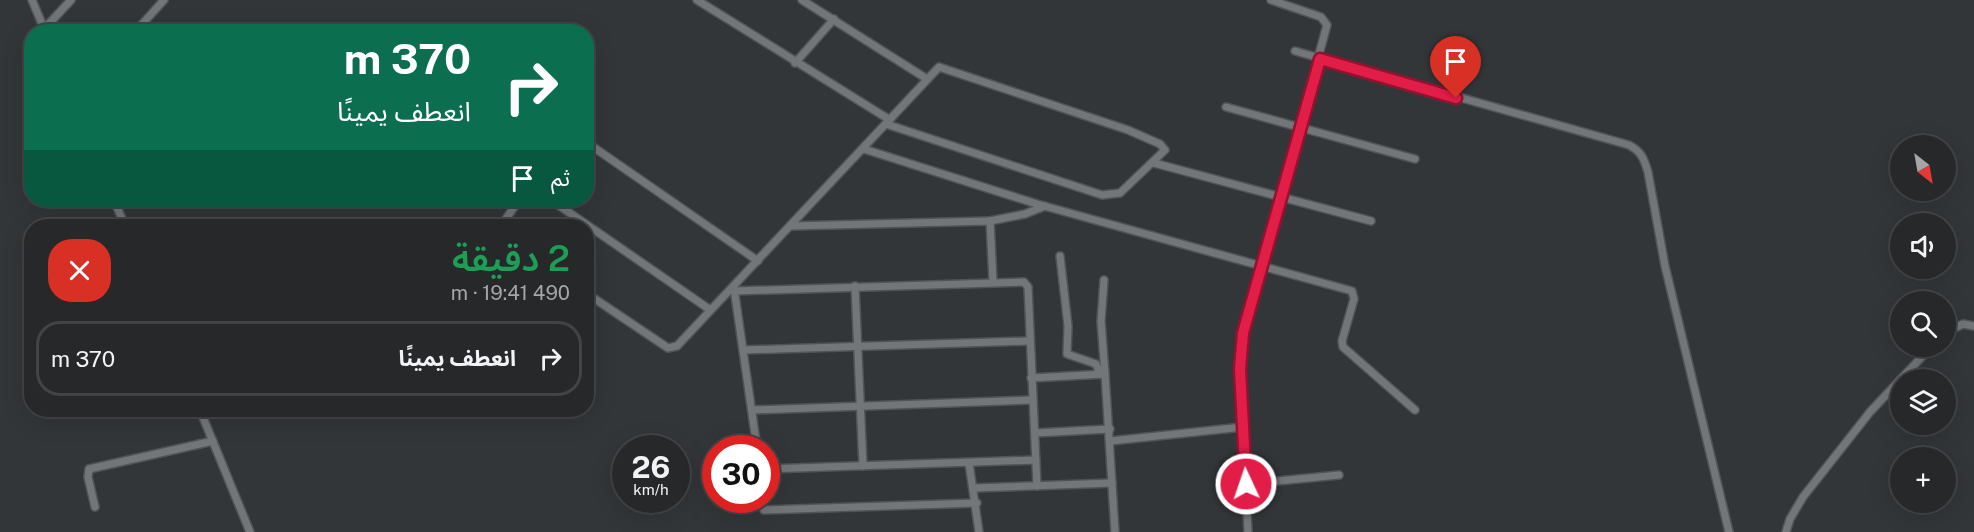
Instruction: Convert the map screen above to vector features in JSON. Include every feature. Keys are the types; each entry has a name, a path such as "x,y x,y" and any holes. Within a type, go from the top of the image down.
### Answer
{"street":[{"path":"32,0 42,24"},
{"path":"49,24 70,0"},
{"path":"142,24 164,0"},
{"path":"594,298 668,348 681,341 709,309 734,288 864,149 888,122 937,68 943,67 1128,130 1165,147 1164,153 1120,193 1102,195 888,122 697,0"},
{"path":"802,0 927,79"},
{"path":"1248,532 1240,369 1243,333 1326,33 1325,20 1271,0"},
{"path":"795,63 834,19"},
{"path":"1295,51 1629,145 1638,150 1644,158 1648,172 1665,266 1729,532"},
{"path":"1226,107 1415,159"},
{"path":"594,148 758,261"},
{"path":"864,149 1045,206 1352,291 1354,299 1342,340 1343,346 1415,410"},
{"path":"1154,163 1371,221"},
{"path":"791,226 990,221 1025,214 1045,206"},
{"path":"561,207 579,219"},
{"path":"990,221 993,281"},
{"path":"594,230 709,309"},
{"path":"1060,256 1068,326 1067,354 1096,364 1102,374"},
{"path":"1104,280 1101,321 1102,374 1110,429 1115,532"},
{"path":"734,288 993,281 1020,281 1026,284 1037,486"},
{"path":"855,286 863,466"},
{"path":"734,288 755,435"},
{"path":"1956,327 1963,324 1974,326"},
{"path":"743,350 1029,341"},
{"path":"1786,532 1790,519 1803,497 1870,412 1922,357"},
{"path":"1031,378 1102,374"},
{"path":"752,410 1033,400"},
{"path":"203,417 250,532"},
{"path":"1110,441 1243,427"},
{"path":"1035,433 1110,429"},
{"path":"94,507 88,477 89,469 213,441"},
{"path":"780,469 1036,460"},
{"path":"969,463 977,503 979,532"},
{"path":"1246,484 1339,475"},
{"path":"974,488 1112,483"},
{"path":"780,509 977,503"}],"route":[{"path":"1246,484 1240,369 1243,333 1320,59 1456,98"}]}
